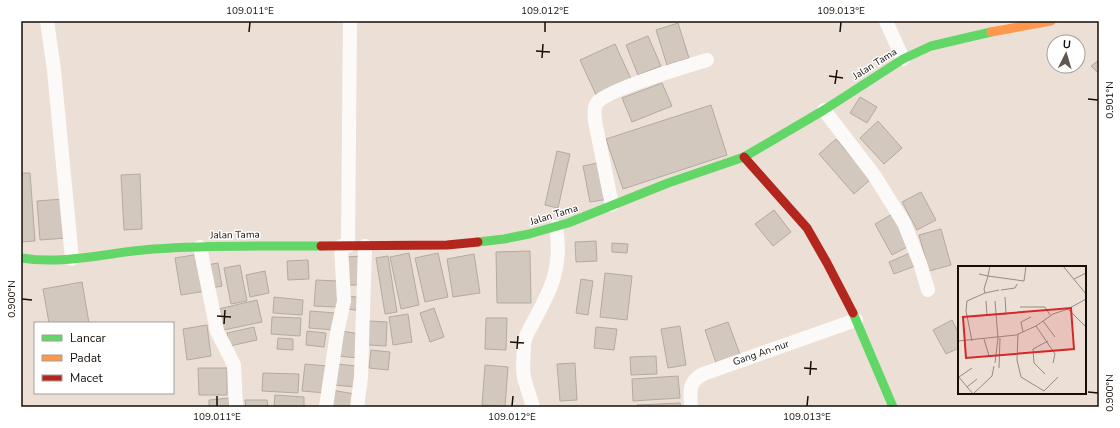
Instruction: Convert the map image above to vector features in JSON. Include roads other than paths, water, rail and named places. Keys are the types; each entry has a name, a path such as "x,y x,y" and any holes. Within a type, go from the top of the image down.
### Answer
{"street":[{"path":"47,21 54,70 72,259"},
{"path":"326,407 337,333 344,301 350,21"},
{"path":"886,21 903,59"},
{"name":"Jalan Tama","path":"21,258 34,260 72,259 153,249 200,247 447,244 468,243 529,234 556,227 668,183 744,157 824,110 903,59 930,46 976,35 1050,21"},
{"path":"612,205 595,121 595,108 597,103 614,92 707,60"},
{"path":"824,110 874,175 904,223 920,263 928,290"},
{"path":"744,157 807,228 856,320 893,407"},
{"path":"533,407 524,373 524,344 526,336 549,293 553,281 559,244 556,227"},
{"path":"357,407 360,377 366,246"},
{"path":"200,247 217,331 234,365 236,407"},
{"name":"Gang An-nur","path":"691,407 690,394 692,383 703,374 856,320"}]}
